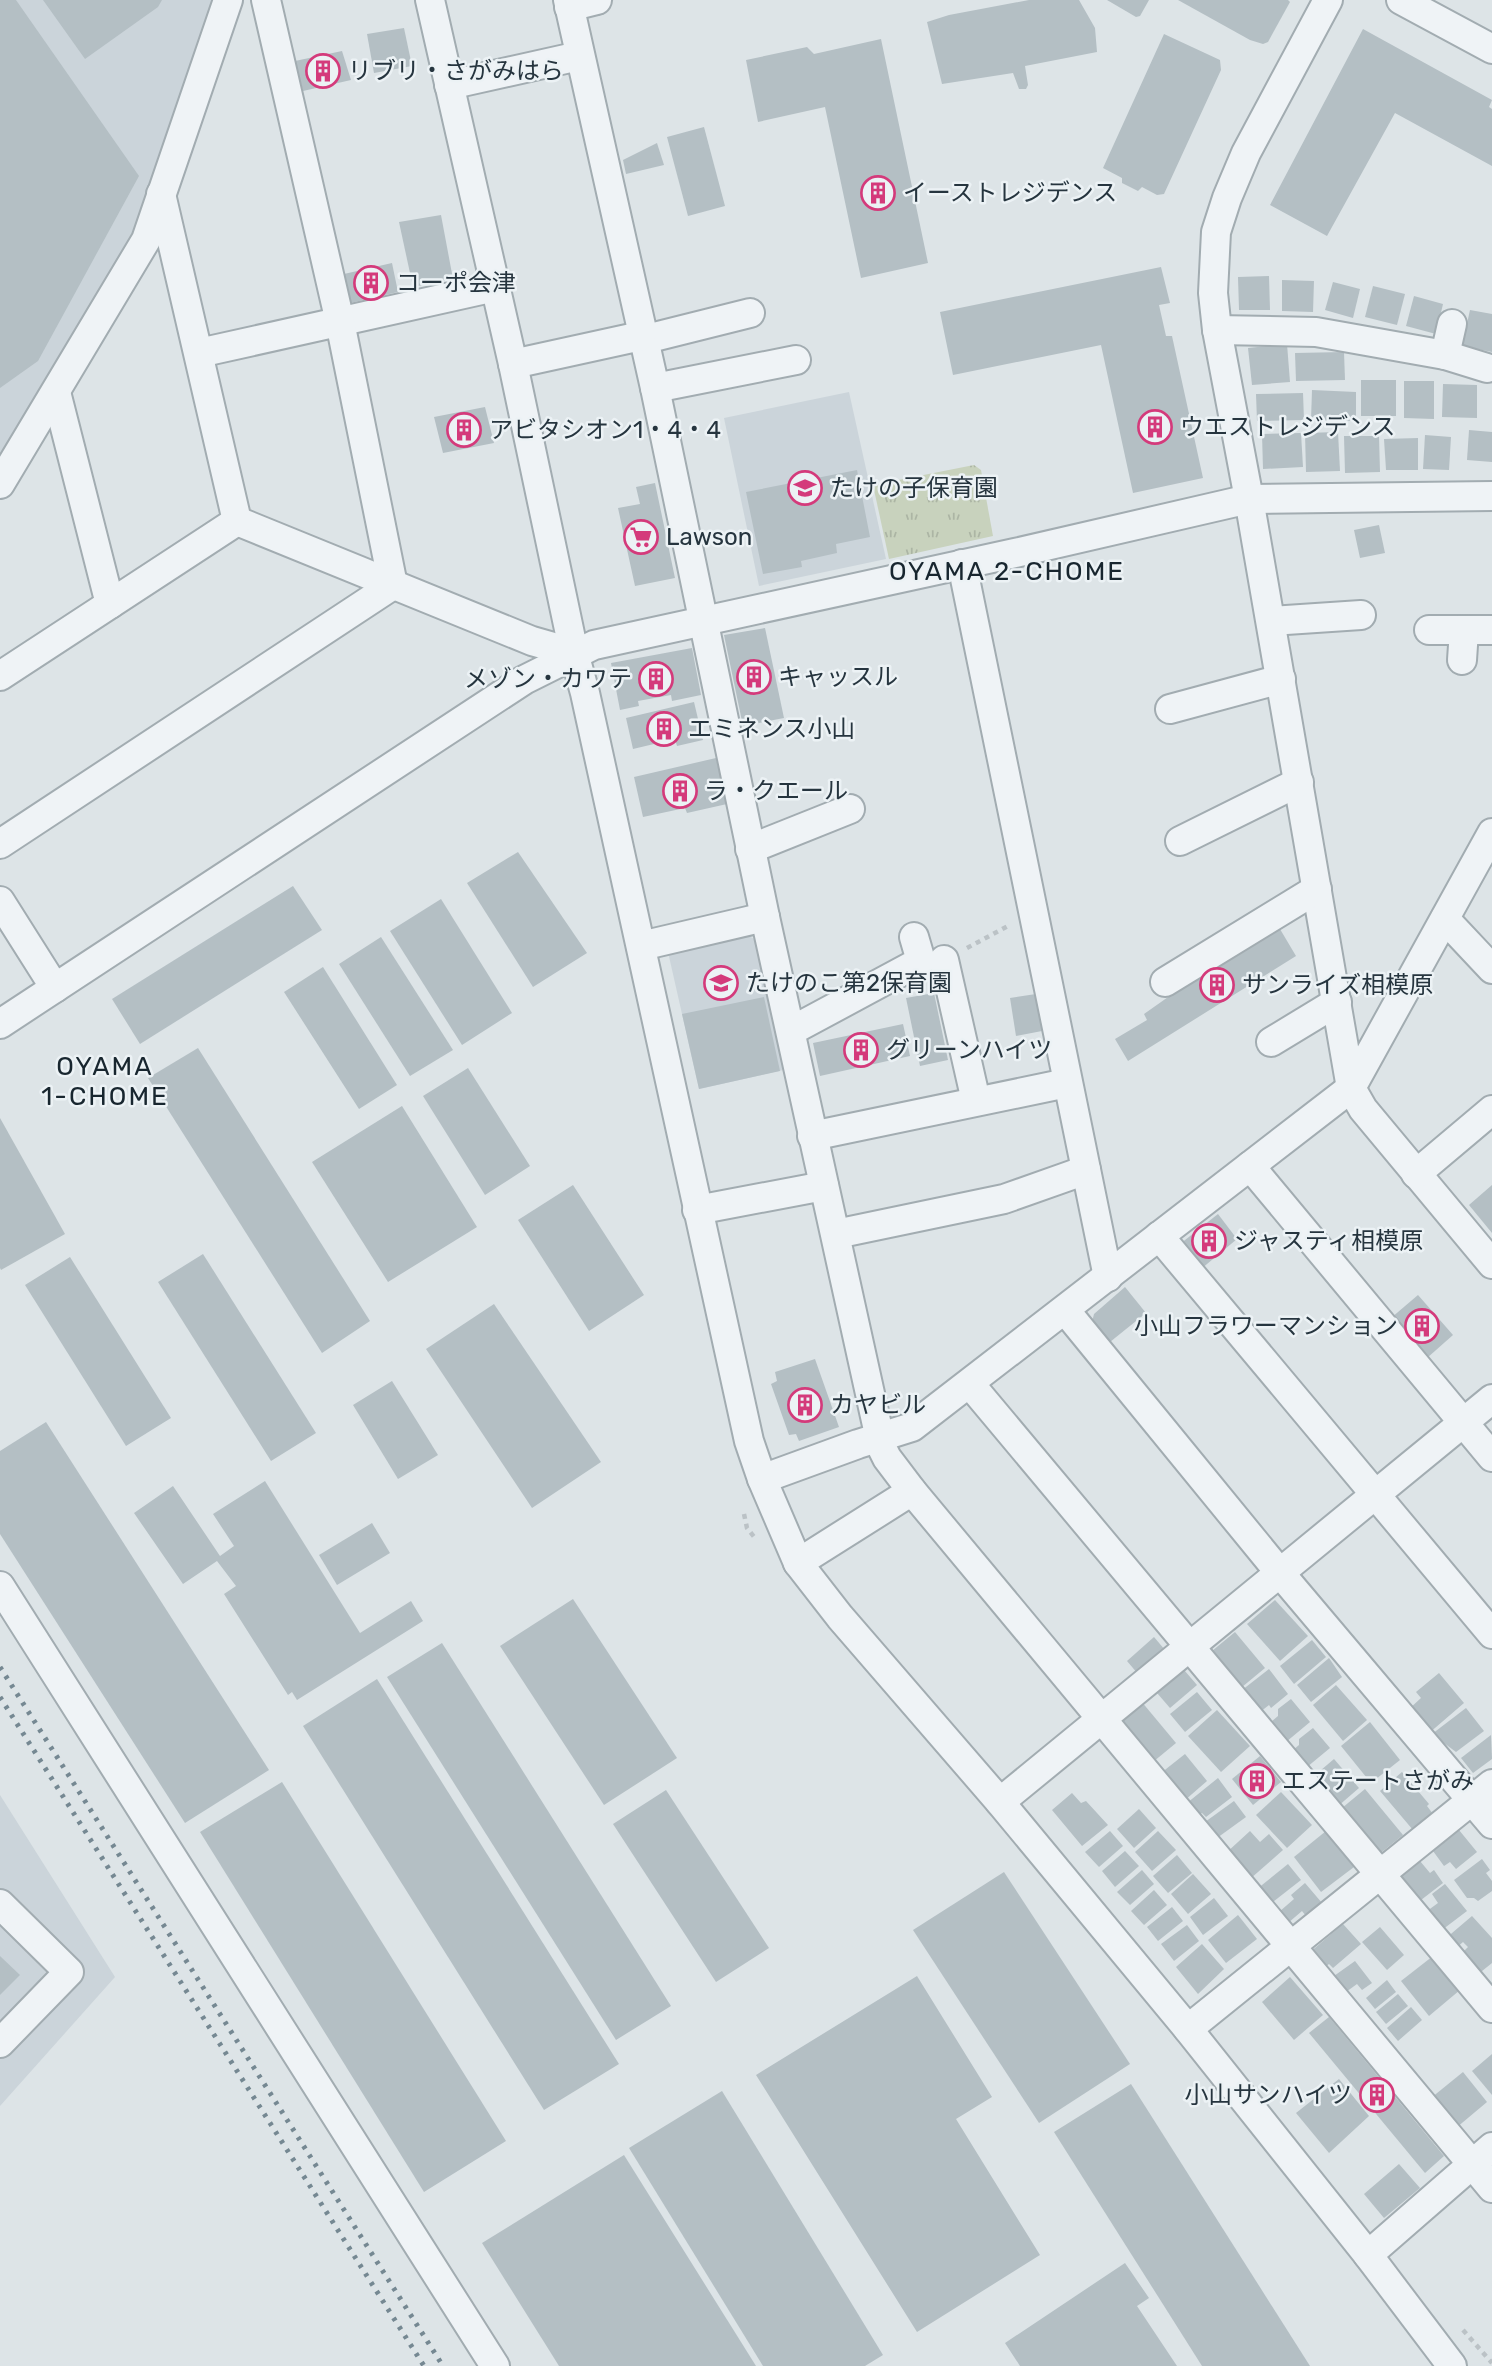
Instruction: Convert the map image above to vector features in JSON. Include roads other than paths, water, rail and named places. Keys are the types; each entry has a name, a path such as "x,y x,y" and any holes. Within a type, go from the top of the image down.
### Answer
{"street":[{"path":"0,484 145,240 228,0"},
{"path":"266,0 340,322 393,585"},
{"path":"430,0 513,364 574,653 749,1441 798,1563 840,1617 1000,1802 1188,2029 1368,2255 1452,2366"},
{"path":"597,0 569,4 579,56 654,388 750,849 836,1234 878,1438 887,1458 912,1491 1292,1945 1482,2155 1492,2188"},
{"path":"1328,0 1246,153 1227,198 1216,232 1213,263 1217,330 1351,1088 1363,1109 1491,1260"},
{"path":"1401,0 1492,49"},
{"path":"449,85 579,56"},
{"path":"161,194 237,521"},
{"path":"200,353 495,288"},
{"path":"513,364 750,313"},
{"path":"1445,355 1452,324"},
{"path":"1217,330 1316,332 1445,355 1487,368"},
{"path":"654,388 796,360"},
{"path":"56,393 110,604"},
{"path":"0,1024 524,680 594,645 1249,499 1492,496"},
{"path":"237,521 532,641 574,653"},
{"path":"0,676 237,521"},
{"path":"962,564 1108,1277"},
{"path":"0,845 393,585"},
{"path":"1270,621 1362,615"},
{"path":"1429,630 1492,630"},
{"path":"1462,660 1464,630"},
{"path":"1170,709 1281,680"},
{"path":"1180,841 1299,782"},
{"path":"750,849 850,809"},
{"path":"762,1479 912,1427 1351,1088 1492,833"},
{"path":"1165,982 1317,889"},
{"path":"0,901 55,988"},
{"path":"641,946 765,917"},
{"path":"1446,919 1492,969"},
{"path":"791,1031 921,961 914,937"},
{"path":"944,960 976,1101"},
{"path":"1271,1042 1337,1002"},
{"path":"812,1136 1067,1083"},
{"path":"1416,1174 1492,1110"},
{"path":"1250,1166 1492,1457"},
{"path":"836,1234 1004,1199 1086,1170"},
{"path":"698,1210 824,1186"},
{"path":"1159,1236 1492,1634"},
{"path":"1065,1310 1280,1573 1482,1792 1492,1824"},
{"path":"970,1384 1492,2008"},
{"path":"1000,1802 1492,1399"},
{"path":"798,1563 912,1491"},
{"path":"0,1586 495,2366"},
{"path":"1188,2029 1482,1792"},
{"path":"0,1904 69,1972 0,2043"},
{"path":"1368,2255 1482,2155"}],"railway":[{"path":"0,1667 443,2366"},
{"path":"0,1697 424,2366"}],"place":[{"name":"リブリ・さがみはら","path":"323,71"},
{"name":"イーストレジデンス","path":"878,193"},
{"name":"コーポ会津","path":"371,283"},
{"name":"ウエストレジデンス","path":"1155,427"},
{"name":"アビタシオン1・4・4","path":"464,430"},
{"name":"たけの子保育園","path":"805,488"},
{"name":"Lawson","path":"641,537"},
{"name":"キャッスル","path":"754,677"},
{"name":"メゾン・カワテ","path":"656,679"},
{"name":"エミネンス小山","path":"664,729"},
{"name":"ラ・クエール","path":"680,791"},
{"name":"たけのこ第2保育園","path":"721,983"},
{"name":"サンライズ相模原","path":"1217,985"},
{"name":"グリーンハイツ","path":"861,1050"},
{"name":"ジャスティ相模原","path":"1209,1241"},
{"name":"小山フラワーマンション","path":"1422,1326"},
{"name":"カヤビル","path":"805,1405"},
{"name":"エステートさがみ","path":"1257,1781"},
{"name":"小山サンハイツ","path":"1377,2095"}],"district":[{"name":"OYAMA 2-CHOME","path":"1007,571"},
{"name":"OYAMA 1-CHOME","path":"105,1081"}]}
